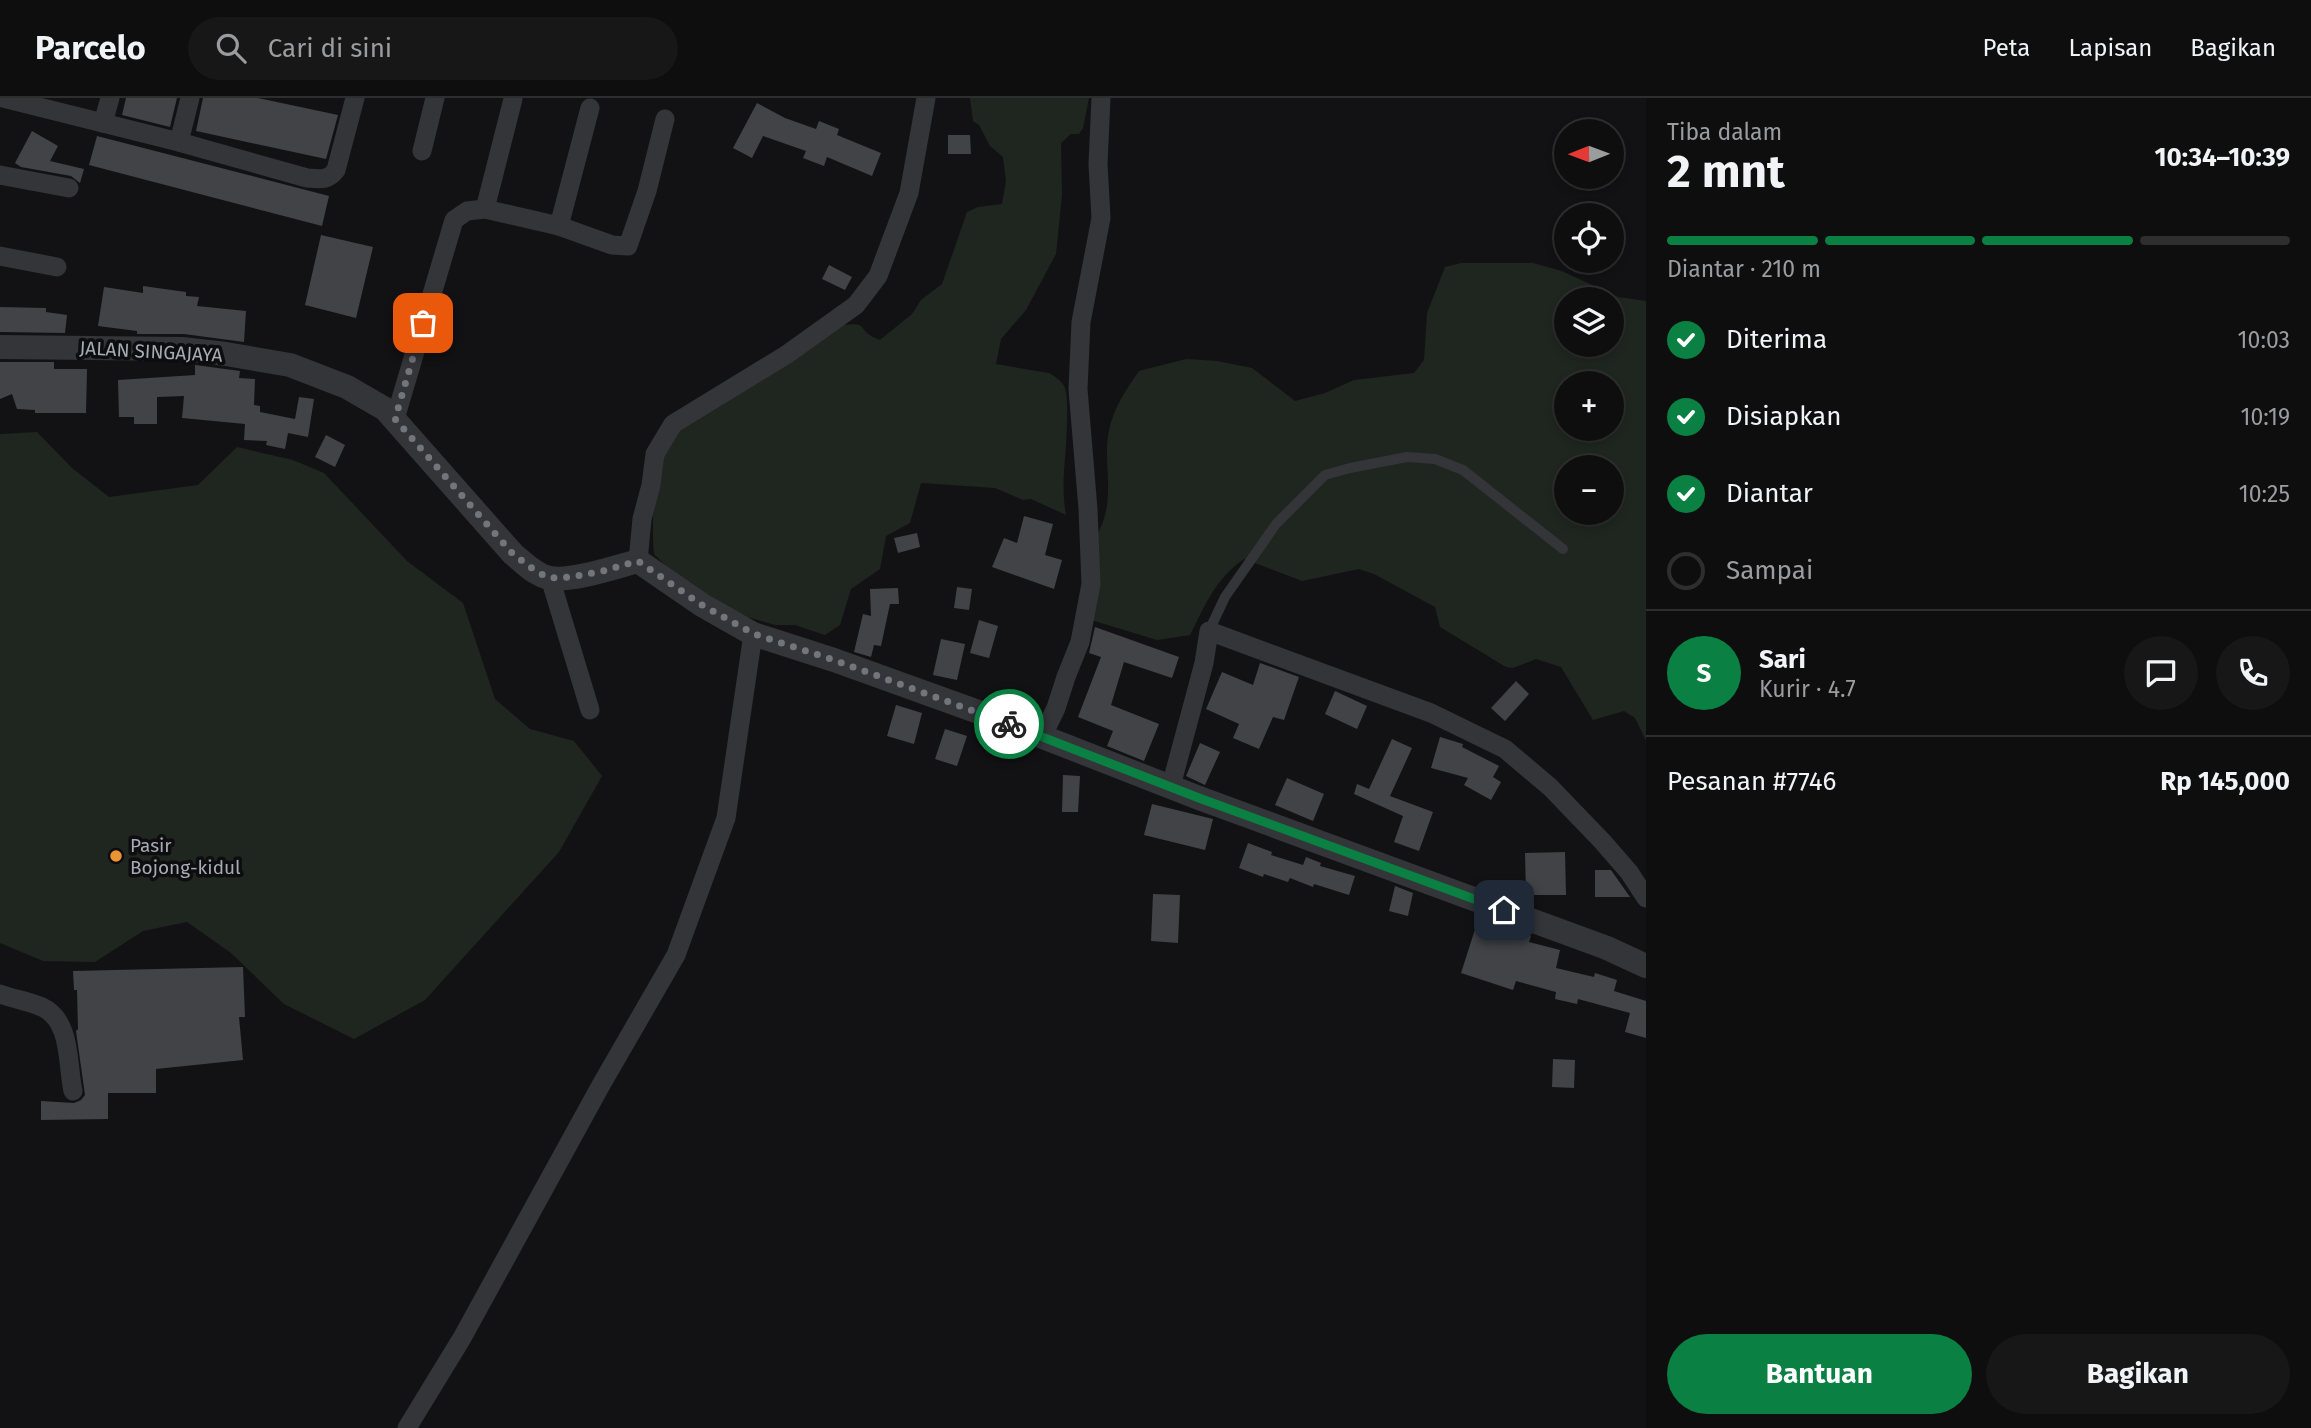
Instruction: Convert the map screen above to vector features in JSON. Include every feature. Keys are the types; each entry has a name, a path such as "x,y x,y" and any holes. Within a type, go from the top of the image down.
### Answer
{"street":[{"path":"3,98 27,100 307,178 325,179 336,170 354,100 334,98"},
{"path":"103,123 110,98"},
{"path":"179,142 190,98"},
{"path":"422,151 435,98"},
{"path":"638,561 642,519 651,485 655,454 673,424 786,355 856,305 878,276 909,193 926,98"},
{"path":"1042,737 1056,708 1080,642 1091,584 1079,389 1081,322 1101,218 1098,164 1101,98"},
{"path":"485,209 513,99"},
{"path":"559,226 590,108"},
{"path":"395,419 454,220 467,211 485,209 559,226 612,245 628,246 647,191 665,119"},
{"path":"0,175 69,188"},
{"path":"0,256 57,267"},
{"name":"JALAN SINGAJAYA","path":"0,347 182,349 226,354 290,365 347,387 385,409 513,554 550,578"},
{"path":"590,710 550,578 603,571 638,561"},
{"path":"638,561 702,605 754,634 834,660 1042,737 1607,948 1646,966"},
{"path":"1171,786 1209,631 1432,713 1505,749 1550,787 1593,832 1629,872 1646,898"},
{"path":"407,1428 462,1338 676,955 726,818 754,634"},
{"path":"0,994 42,1007 55,1016 63,1029 73,1091"}],"lane":[{"path":"1209,631 1225,597 1276,524 1325,475 1350,468 1408,457 1435,459 1463,470 1563,549"}],"shaded area":[{"path":"970,98 1089,98 1083,128 1079,134 1071,134 1061,143 1062,195 1056,254 1026,310 1001,339 996,364 1049,373 1065,388 1066,515 1031,499 1023,500 995,488 921,483 910,523 886,536 880,569 851,589 840,625 825,635 795,625 775,625 747,617 682,582 654,554 655,493 667,448 689,421 834,327 859,325 872,337 880,340 912,314 921,300 942,284 967,212 978,207 1002,204 1006,181 1003,157 990,146 979,125 973,121"},
{"path":"1461,263 1533,263 1554,269 1554,273 1566,273 1596,287 1554,287 1554,357 1624,357 1624,298 1646,301 1646,741 1635,718 1624,711 1593,720 1561,667 1536,659 1513,668 1506,667 1440,627 1435,607 1374,574 1359,569 1302,581 1244,559 1218,584 1190,635 1157,640 1091,620 1098,533 1107,507 1109,430 1117,406 1139,371 1186,359 1217,361 1252,368 1295,401 1325,393 1354,380 1414,373 1424,360 1427,313 1445,267"},
{"path":"37,432 72,468 109,497 198,485 237,447 293,460 324,473 407,561 463,603 495,699 530,729 574,741 602,776 559,852 425,1000 354,1039 284,1004 231,953 187,922 143,931 95,962 43,961 0,943 0,434"}],"building":[{"path":"126,98 177,98 170,127 122,115"},
{"path":"203,98 258,98 338,115 326,159 196,131"},
{"path":"757,103 785,118 816,129 819,121 839,129 837,135 881,153 872,176 827,157 824,166 803,158 806,151 763,136 752,158 733,148"},
{"path":"32,131 58,146 50,161 84,169 80,183 71,176 21,167 15,163"},
{"path":"948,135 970,135 971,154 948,154"},
{"path":"97,136 329,196 322,226 89,165"},
{"path":"321,235 373,247 356,318 305,305"},
{"path":"829,265 852,277 845,290 822,279"},
{"path":"143,286 186,292 186,296 199,297 197,306 246,311 244,342 184,334 137,334 137,331 98,326 104,287 143,293"},
{"path":"0,307 46,308 46,312 67,315 65,333 0,332"},
{"path":"0,362 54,362 54,369 87,369 86,413 35,413 35,410 17,409 12,394 0,399"},
{"path":"195,365 240,371 239,378 255,379 254,405 260,406 260,412 295,419 299,397 314,399 308,437 288,433 285,449 266,445 267,441 244,440 245,424 182,418 184,396 157,397 157,424 134,424 134,417 119,417 118,380 195,375"},
{"path":"326,435 345,445 335,467 315,457"},
{"path":"1024,516 1053,524 1045,555 1062,560 1054,589 992,567 1004,538 1017,543"},
{"path":"917,533 920,547 898,553 894,538"},
{"path":"957,587 972,589 969,610 954,608"},
{"path":"898,588 899,604 890,604 881,646 874,645 871,657 854,652 863,614 871,616 870,589"},
{"path":"979,620 998,626 989,658 970,653"},
{"path":"1095,627 1179,657 1172,678 1124,662 1111,705 1159,724 1144,761 1107,746 1113,731 1078,717 1101,657 1089,653"},
{"path":"941,639 965,644 957,680 933,675"},
{"path":"1260,663 1299,677 1284,720 1273,717 1259,749 1233,738 1239,724 1206,709 1222,672 1253,685"},
{"path":"1516,681 1529,694 1505,721 1491,708"},
{"path":"1335,691 1367,706 1357,729 1325,714"},
{"path":"896,705 922,713 914,744 887,736"},
{"path":"945,729 967,736 957,766 935,759"},
{"path":"1440,737 1463,744 1462,747 1499,766 1493,777 1501,782 1491,800 1464,785 1468,778 1431,768"},
{"path":"1392,739 1412,748 1390,796 1433,812 1419,851 1394,842 1403,816 1354,794 1357,784 1369,789"},
{"path":"1200,743 1220,752 1205,785 1186,776"},
{"path":"1063,775 1080,776 1078,812 1062,812"},
{"path":"1287,778 1324,794 1313,821 1275,805"},
{"path":"1152,804 1213,819 1205,850 1144,835"},
{"path":"1248,843 1272,852 1271,855 1303,865 1306,857 1321,863 1320,866 1355,876 1349,895 1314,884 1313,887 1290,878 1288,882 1264,874 1263,877 1239,868"},
{"path":"1565,852 1566,895 1526,895 1525,853"},
{"path":"1595,870 1611,870 1630,897 1595,897"},
{"path":"1395,886 1413,893 1408,916 1389,911"},
{"path":"1153,894 1180,895 1178,943 1151,941"},
{"path":"1479,917 1531,936 1529,942 1560,950 1556,968 1594,977 1595,973 1617,980 1614,991 1646,1001 1646,1038 1625,1032 1630,1013 1578,999 1577,1004 1555,999 1556,992 1516,981 1513,990 1461,973"},
{"path":"243,967 245,1017 239,1017 243,1060 156,1069 156,1093 108,1093 108,1119 41,1120 41,1101 74,1103 85,1095 76,1031 77,990 74,990 73,971"},
{"path":"1553,1059 1575,1060 1574,1088 1552,1087"}],"way so far":[{"path":"423,323 395,419 513,554 537,572 550,578 571,577 638,561 702,605 754,634 834,660 1009,724"}],"place":[{"name":"Pasir Bojong-kidul","path":"116,856"}],"route":[{"path":"1009,724 1199,798 1504,910"}]}
